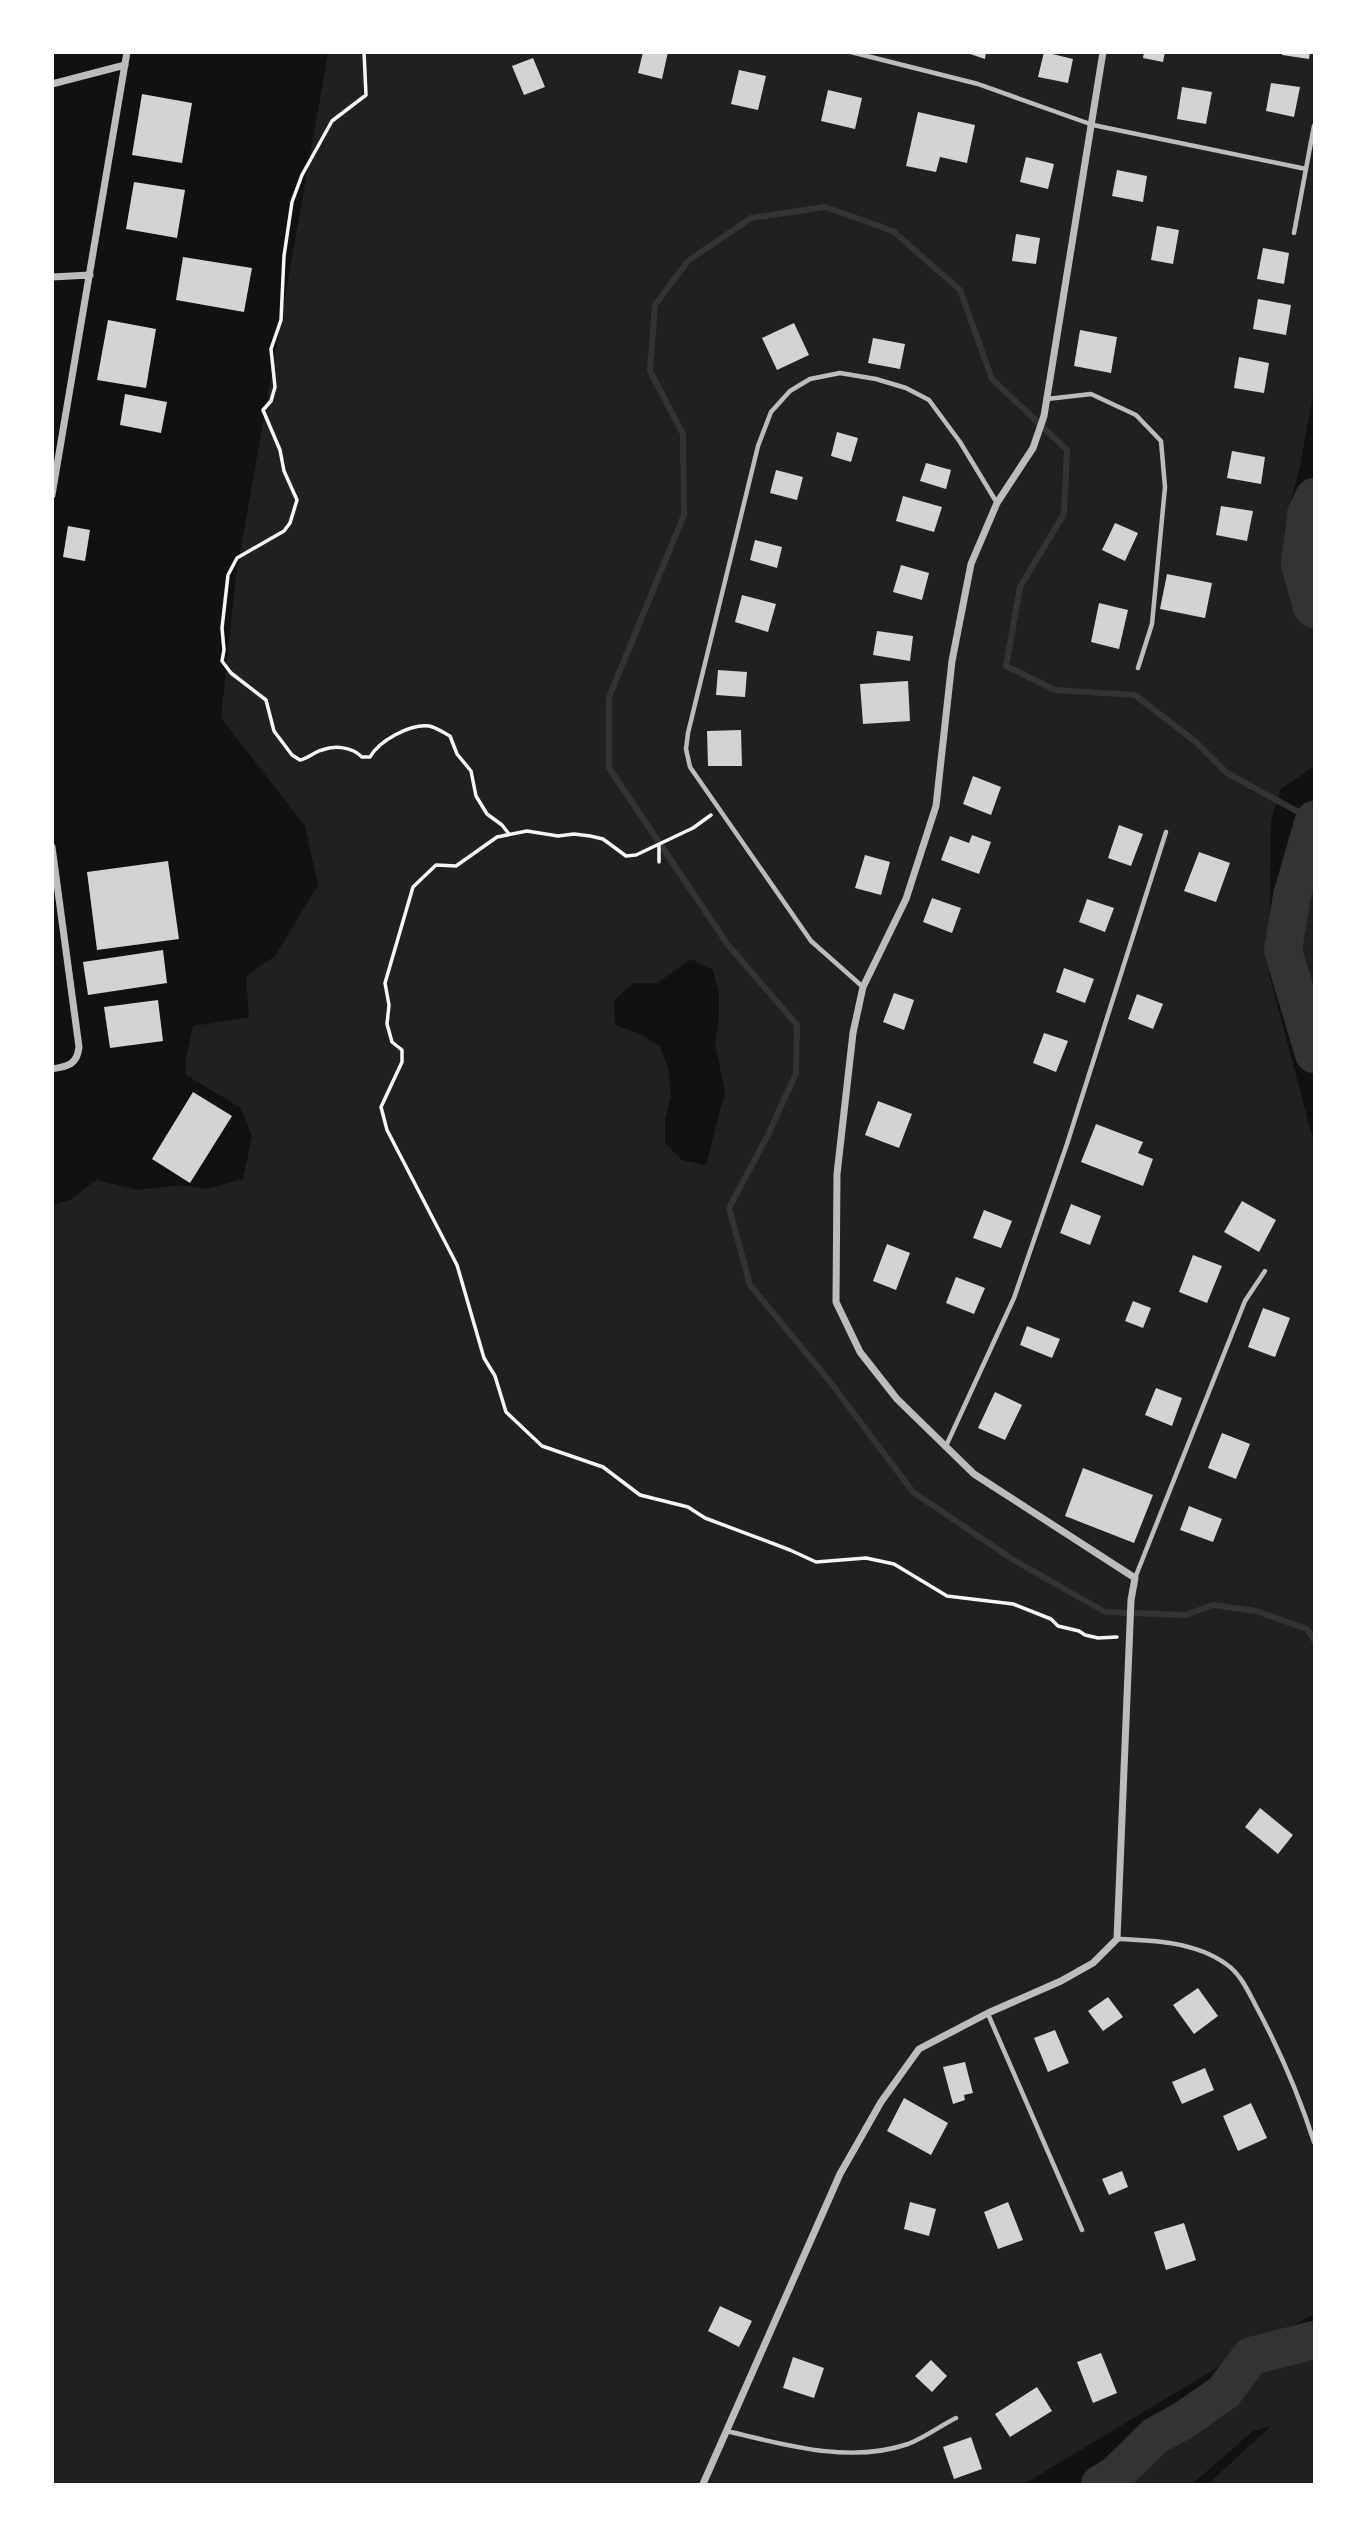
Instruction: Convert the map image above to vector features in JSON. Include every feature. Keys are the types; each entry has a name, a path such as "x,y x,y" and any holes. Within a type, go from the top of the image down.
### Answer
{"street":[{"path":"52,495 127,52"},
{"path":"703,2484 840,2174 881,2102 919,2049 988,2013 1061,1981 1093,1963 1117,1938 1131,1600 1135,1578 974,1474 897,1399 860,1352 836,1302 837,1174 853,1033 863,987 906,899 936,806 953,660 971,564 997,503 1032,448 1044,416 1103,52"},
{"path":"52,84 125,65"},
{"path":"52,277 90,275"},
{"path":"52,847 79,1047 74,1063 52,1069"}],"lane":[{"path":"851,52 978,84 1093,125 1306,169"},
{"path":"1294,233 1314,126"},
{"path":"863,987 811,941 690,767 686,749 758,446 771,412 790,391 810,379 840,373 876,379 906,388 929,400 960,442 997,503"},
{"path":"1047,399 1091,394 1136,415 1161,441 1165,487 1152,624 1138,668"},
{"path":"946,1447 1014,1298 1067,1144 1166,832"},
{"path":"1135,1578 1245,1301 1265,1271"},
{"path":"1117,1938 1156,1940 1198,1951 1227,1964 1244,1984 1278,2048 1314,2142"},
{"path":"988,2013 1082,2230"},
{"path":"726,2431 785,2445 855,2453 908,2444 956,2418"}],"path":[{"path":"364,52 366,95 332,121 302,175 292,202 284,256 281,320 271,349 275,387 271,401 263,410 297,500 290,523 284,531 237,558 228,575 222,628 222,661 231,674 266,700 274,731 292,755 300,760 321,750 345,748 362,757 370,757 377,745 407,730 429,726 450,736 457,754 471,771 476,796 487,814 509,834"},
{"path":"720,809 693,828 636,855 626,856 603,839 590,836 558,836 527,831 497,836 456,866 436,865 413,887 385,983 389,1005 387,1024 392,1042 401,1051 402,1062 387,1090 382,1107 387,1130 457,1265 484,1359 495,1376 506,1412 542,1446 603,1467 640,1495 688,1507 705,1518 807,1559 824,1562 866,1558 894,1564 947,1596 1013,1604 1051,1619 1058,1626 1098,1638 1130,1637"},
{"path":"659,844 659,862"}],"shaded area":[{"path":"328,53 1314,53 1314,389 1300,466 1284,528 1293,587 1314,631 1314,766 1281,789 1271,820 1269,974 1314,1143 1314,2314 1220,2366 1024,2484 53,2484 53,1205 70,1200 96,1180 137,1190 181,1185 206,1189 243,1179 252,1136 241,1108 186,1075 186,1058 193,1026 249,1017 246,976 275,956 318,885 305,826 221,718 236,576","holes":["691,959 713,970 719,994 715,1043 725,1092 706,1165 682,1160 665,1143 665,1119 671,1095 668,1068 660,1046 638,1033 615,1025 614,1001 633,983 657,983"]},
{"path":"1314,877 1314,1025 1301,980 1296,930 1301,901"},
{"path":"1314,2350 1314,2484 1208,2484 1271,2426 1253,2431 1192,2484 1115,2484 1143,2462 1238,2404 1252,2384 1270,2366 1292,2353"}],"building":[{"path":"643,52 668,52 662,79 638,73"},
{"path":"964,52 986,52 985,59"},
{"path":"1044,52 1073,59 1068,83 1038,77"},
{"path":"1144,52 1165,52 1163,62 1143,58"},
{"path":"1282,52 1310,52 1309,59 1282,55"},
{"path":"533,58 545,87 524,95 512,66"},
{"path":"739,70 766,76 758,110 731,104"},
{"path":"1271,83 1300,87 1294,117 1266,111"},
{"path":"1182,87 1212,92 1206,124 1177,119"},
{"path":"828,90 862,98 855,129 821,121"},
{"path":"142,94 192,103 182,163 132,155"},
{"path":"918,112 975,125 967,163 940,157 936,172 906,166"},
{"path":"1026,157 1054,164 1048,189 1020,182"},
{"path":"1117,170 1147,176 1143,202 1112,196"},
{"path":"134,182 185,190 177,238 126,229"},
{"path":"1157,226 1179,230 1173,264 1151,260"},
{"path":"1016,234 1040,238 1036,264 1012,261"},
{"path":"1263,248 1289,253 1284,284 1257,279"},
{"path":"183,257 252,268 244,312 176,300"},
{"path":"1258,299 1291,305 1286,335 1253,329"},
{"path":"108,320 156,329 146,388 97,380"},
{"path":"794,323 809,355 777,370 762,338"},
{"path":"1080,330 1117,337 1111,373 1074,366"},
{"path":"873,338 905,344 900,369 868,363"},
{"path":"1239,357 1269,363 1264,393 1234,388"},
{"path":"125,394 167,402 161,433 120,425"},
{"path":"837,432 858,438 851,462 831,456"},
{"path":"1232,451 1265,457 1261,484 1227,478"},
{"path":"926,463 951,470 946,489 920,481"},
{"path":"776,470 803,477 797,500 770,493"},
{"path":"903,496 942,507 934,532 896,521"},
{"path":"1221,506 1253,511 1247,541 1216,535"},
{"path":"1115,523 1138,533 1125,561 1102,550"},
{"path":"68,526 90,530 85,561 63,557"},
{"path":"755,540 782,547 777,568 750,560"},
{"path":"901,565 929,573 922,600 893,592"},
{"path":"1167,574 1212,583 1205,618 1160,609"},
{"path":"742,595 776,604 768,632 735,622"},
{"path":"1099,603 1128,610 1119,649 1091,642"},
{"path":"877,631 913,636 910,661 873,655"},
{"path":"718,670 747,672 745,697 716,695"},
{"path":"908,681 910,721 863,724 860,684"},
{"path":"741,730 742,766 708,766 707,731"},
{"path":"973,776 1001,787 991,815 963,804"},
{"path":"1119,825 1143,834 1131,866 1108,858"},
{"path":"972,835 991,842 979,874 941,860 950,836 969,843"},
{"path":"1199,852 1230,863 1216,902 1184,891"},
{"path":"865,855 890,862 881,895 855,888"},
{"path":"168,861 179,939 97,950 87,872"},
{"path":"932,898 961,908 952,933 923,922"},
{"path":"1087,899 1114,908 1105,932 1079,922"},
{"path":"163,950 167,983 88,995 83,962"},
{"path":"1064,968 1094,979 1085,1003 1056,992"},
{"path":"894,993 914,1000 904,1030 883,1022"},
{"path":"1137,994 1163,1004 1153,1029 1128,1019"},
{"path":"158,1000 163,1041 110,1048 104,1007"},
{"path":"1044,1033 1068,1041 1056,1072 1033,1063"},
{"path":"193,1092 232,1116 190,1183 152,1159"},
{"path":"878,1101 912,1114 899,1148 865,1135"},
{"path":"1096,1124 1143,1142 1138,1153 1153,1159 1143,1186 1081,1162"},
{"path":"1242,1201 1276,1220 1259,1252 1224,1232"},
{"path":"1071,1204 1101,1216 1090,1245 1060,1233"},
{"path":"984,1210 1012,1221 1001,1248 973,1238"},
{"path":"887,1244 910,1253 896,1290 873,1281"},
{"path":"1193,1255 1222,1266 1207,1303 1179,1292"},
{"path":"956,1277 985,1288 974,1314 946,1303"},
{"path":"1133,1301 1151,1308 1143,1328 1125,1321"},
{"path":"1263,1308 1290,1318 1275,1357 1248,1347"},
{"path":"1027,1326 1060,1339 1052,1358 1020,1345"},
{"path":"1156,1388 1182,1398 1172,1426 1145,1415"},
{"path":"995,1392 1022,1405 1005,1440 978,1428"},
{"path":"1222,1433 1250,1444 1236,1479 1208,1468"},
{"path":"1083,1468 1153,1495 1134,1543 1065,1516"},
{"path":"1189,1506 1222,1519 1213,1542 1180,1530"},
{"path":"1260,1808 1293,1835 1278,1854 1245,1827"},
{"path":"1198,1988 1218,2016 1194,2034 1173,2005"},
{"path":"1108,1997 1123,2017 1103,2031 1088,2011"},
{"path":"1055,2030 1069,2063 1048,2072 1034,2038"},
{"path":"965,2062 973,2093 964,2095 965,2100 953,2104 943,2067"},
{"path":"1205,2068 1214,2090 1182,2104 1172,2082"},
{"path":"904,2098 948,2123 931,2155 887,2131"},
{"path":"1251,2103 1267,2138 1238,2151 1223,2116"},
{"path":"1122,2171 1128,2187 1109,2195 1102,2179"},
{"path":"910,2202 936,2209 929,2236 904,2229"},
{"path":"1008,2202 1023,2240 998,2249 984,2212"},
{"path":"1184,2223 1196,2260 1166,2270 1154,2232"},
{"path":"720,2306 752,2321 739,2347 708,2331"},
{"path":"1101,2353 1117,2393 1093,2403 1077,2362"},
{"path":"793,2357 824,2368 814,2398 783,2388"},
{"path":"931,2360 947,2376 932,2392 915,2376"},
{"path":"1037,2387 1052,2411 1010,2437 995,2414"},
{"path":"971,2437 982,2469 954,2479 943,2447"}],"waterway":[{"path":"1313,820 1227,773 1196,742 1135,695 1055,690 1006,666 1020,587 1064,514 1067,450 992,379 960,290 893,231 825,207 751,218 688,261 655,305 650,371 683,434 684,515 609,697 609,768 728,945 797,1025 796,1073 768,1135 729,1208 750,1285 831,1383 913,1492 1012,1559 1105,1612 1186,1615 1213,1605 1256,1611 1307,1629 1314,1640"},
{"path":"1314,497 1306,514 1300,564 1314,609"},
{"path":"1314,820 1292,896 1283,950 1314,1054"},
{"path":"1100,2484 1115,2475 1155,2436 1184,2420 1224,2392 1251,2356 1314,2340"}]}
